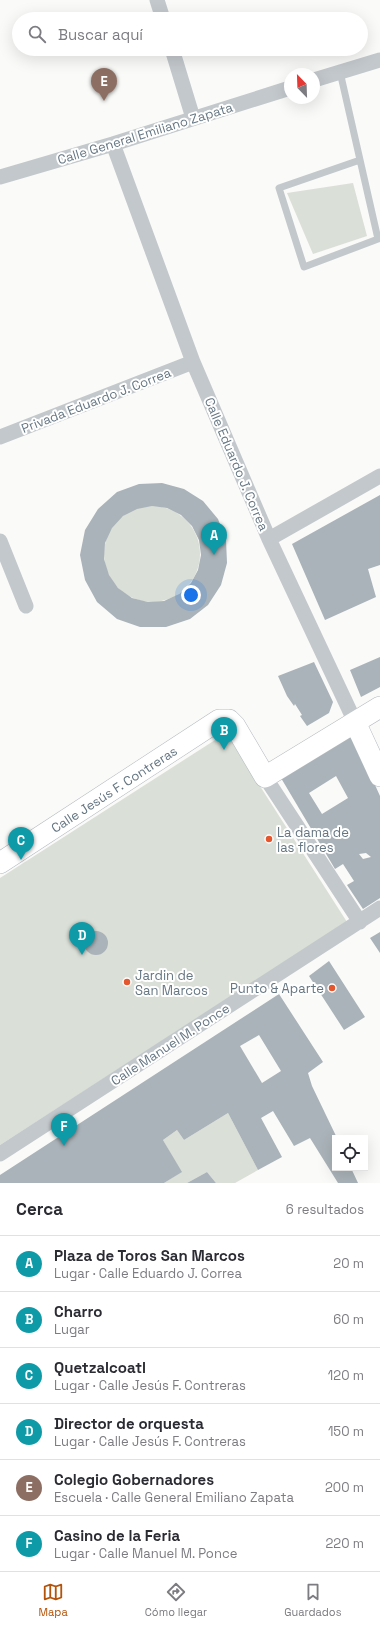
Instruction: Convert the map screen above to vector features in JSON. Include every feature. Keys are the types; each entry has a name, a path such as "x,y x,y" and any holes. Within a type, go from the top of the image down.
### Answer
{"street":[{"path":"157,0 160,12"},
{"path":"174,56 193,118"},
{"path":"320,78 380,60"},
{"name":"Calle General Emiliano Zapata","path":"0,178 284,90"},
{"name":"Calle Eduardo J. Correa","path":"113,144 193,362 269,539 380,776"},
{"name":"Privada Eduardo J. Correa","path":"0,437 193,362"},
{"path":"269,539 380,476"},
{"path":"0,541 26,606"},
{"path":"360,922 265,777 380,707"},
{"name":"Calle Jesús F. Contreras","path":"0,863 218,720 229,720 235,726 265,777"},
{"name":"Calle Manuel M. Ponce","path":"0,1154 380,908"}],"lane":[{"path":"340,72 378,239 304,267 279,188 360,160"}],"shaded area":[{"path":"353,183 367,236 313,254 287,193"},
{"path":"152,506 170,510 179,514 186,520 192,527 196,536 200,554 196,572 192,581 186,588 179,594 170,598 152,602 134,598 125,594 118,588 112,581 108,572 104,554 108,536 112,527 118,520 125,514 134,510"},
{"name":"Jardin de San Marcos","path":"226,733 347,922 0,1145 0,878"},
{"path":"228,1113 258,1170 235,1183 216,1183 207,1172 187,1183 164,1183 181,1172 163,1140 177,1130 184,1140"}],"building":[{"path":"162,483 184,489 203,501 218,519 226,540 227,563 221,585 208,605 190,619 166,627 140,627 117,619 97,602 85,580 80,555 85,530 98,509 117,492 139,484","holes":["152,506 167,508 181,515 192,526 199,540 201,555 198,570 191,583 179,594 164,601 148,602 132,598 118,588 109,575 104,559 105,543 112,528 123,516 137,509"]},
{"path":"380,495 380,565 368,569 376,597 325,620 292,544"},
{"path":"380,657 380,687 361,697 350,670"},
{"path":"314,662 333,702 329,713 307,726 300,716 302,715 295,704 294,706 287,696 278,676"},
{"path":"352,734 380,796 380,898 363,909 347,885 354,881 343,864 335,869 281,778","holes":["336,776 348,798 322,814 309,793","366,853 371,857 363,859 359,854"]},
{"path":"96,931 105,934 108,943 105,952 96,955 87,952 84,943 87,934"},
{"path":"380,932 380,953 370,938"},
{"name":"Punto & Aparte","path":"329,961 365,1017 344,1030 309,976"},
{"path":"279,994 323,1062 308,1073 312,1086 336,1135 332,1135 332,1171 352,1171 358,1183 338,1183 310,1138 294,1146 273,1111 261,1118 282,1157 258,1170 228,1113 184,1140 177,1130 163,1140 182,1172 164,1183 0,1183 0,1175","holes":["259,1035 281,1071 262,1083 240,1046"]},
{"path":"207,1172 216,1183 187,1183"}],"place":[{"name":"Colegio Gobernadores","path":"104,101"},
{"name":"Plaza de Toros San Marcos","path":"214,555"},
{"name":"Charro","path":"224,750"},
{"name":"La dama de las flores","path":"269,839"},
{"name":"Quetzalcoatl","path":"21,860"},
{"name":"Director de orquesta","path":"82,955"},
{"name":"Jardin de San Marcos","path":"127,982"},
{"name":"Punto & Aparte","path":"332,988"},
{"name":"Casino de la Feria","path":"64,1146"}]}
